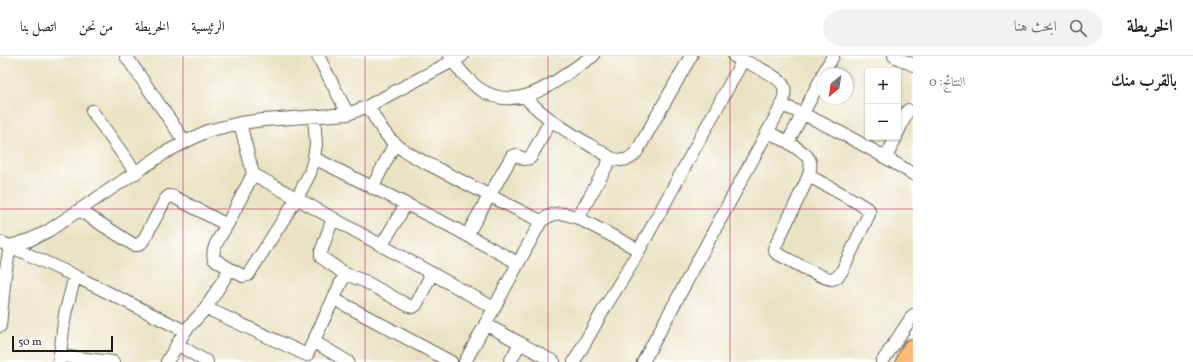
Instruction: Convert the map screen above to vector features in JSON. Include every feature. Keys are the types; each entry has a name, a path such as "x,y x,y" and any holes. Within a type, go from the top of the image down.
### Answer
{"highway":[{"path":"907,362 913,350"}],"street":[{"path":"126,56 185,142"},
{"path":"318,56 348,114"},
{"path":"5,244 30,240 48,231 166,152 207,131 264,120 348,114 368,106 455,58 468,81 486,93 503,99 525,96 554,82 593,56"},
{"path":"525,96 537,110 551,120 610,158 622,161 632,158 637,152 691,56"},
{"path":"826,68 833,56"},
{"path":"894,56 913,66"},
{"path":"574,362 639,250 738,58 782,82 785,88 782,105 642,362"},
{"path":"788,142 817,86"},
{"path":"901,127 911,111 913,99"},
{"path":"782,105 803,114 913,174"},
{"path":"368,106 380,127 395,143 412,155 541,221"},
{"path":"92,111 136,173"},
{"path":"240,124 253,174 214,250 213,257 243,276 248,275 297,198 310,173 314,158 316,138 314,117"},
{"path":"467,235 512,156 516,154 524,159 530,158 551,120"},
{"path":"768,132 788,142 808,157 812,165 809,176 774,249 776,253 817,274 828,278 836,278 840,275 843,269 869,214 869,210 809,176"},
{"path":"886,158 895,140"},
{"path":"372,188 395,143"},
{"path":"314,158 467,235 518,263"},
{"path":"578,218 610,158"},
{"path":"253,174 494,308"},
{"path":"79,210 134,245 138,245 143,241 166,198 169,196 174,197 227,225"},
{"path":"382,245 406,204"},
{"path":"464,362 541,221 555,213 562,213 578,218 639,250"},
{"path":"333,218 321,252 321,257 345,274 364,281 412,307 416,305 432,273"},
{"path":"0,326 5,244"},
{"path":"5,244 75,276 185,331"},
{"path":"167,362 185,331 206,308 230,269"},
{"path":"206,308 305,358 345,274"},
{"path":"75,276 65,314 59,359 113,362"},
{"path":"334,299 451,362"},
{"path":"882,362 913,315"},
{"path":"485,324 554,362"},
{"path":"313,341 348,362"},
{"path":"510,362 520,343"},
{"path":"177,344 207,362"}]}
